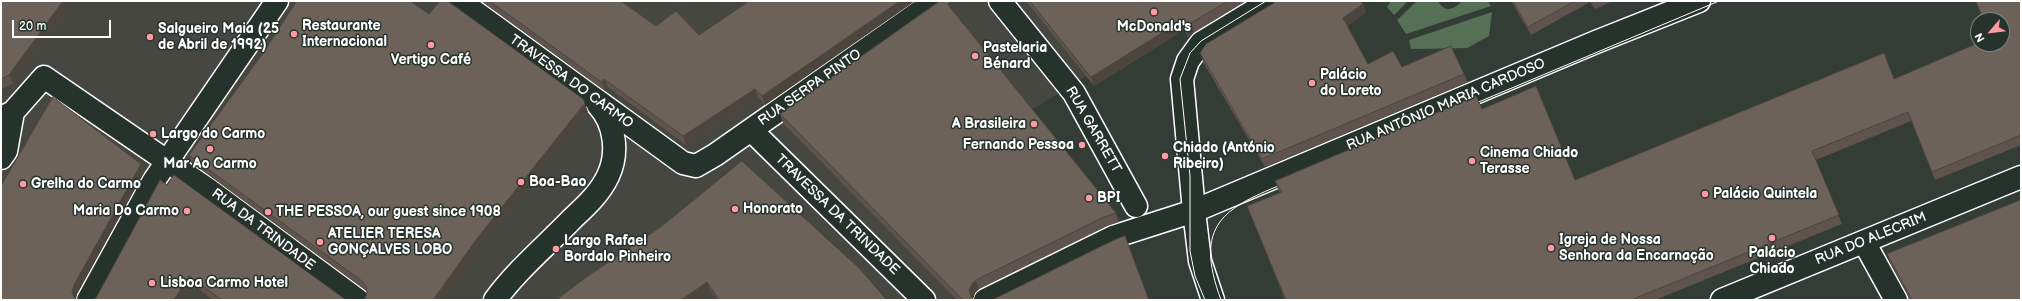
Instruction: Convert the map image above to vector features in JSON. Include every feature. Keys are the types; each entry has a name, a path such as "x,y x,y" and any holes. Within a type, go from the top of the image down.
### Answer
{"street":[{"path":"88,300 166,162 277,1"},
{"name":"TRAVESSA DO CARMO","path":"460,1 683,163"},
{"name":"RUA SERPA PINTO","path":"683,163 690,166 702,164 935,1"},
{"name":"RUA GARRETT","path":"1000,1 1074,93 1136,206"},
{"path":"1213,300 1200,261 1182,80 1188,61 1194,51 1211,36 1270,1"},
{"name":"RUA ANTÓNIO MARIA CARDOSO","path":"985,300 1113,237 1194,211 1596,42 1699,1"},
{"path":"1,158 6,151 7,115 44,77 166,162"},
{"path":"495,300 594,197 608,176 615,153 612,130 605,112 588,94"},
{"name":"TRAVESSA DA TRINDADE","path":"751,130 924,300"},
{"name":"RUA DA TRINDADE","path":"166,162 210,190 358,300"},
{"name":"RUA DO ALECRIM","path":"1722,300 2021,177"},
{"path":"1864,242 1896,300"}],"shaded area":[{"path":"1,1 1206,1 1016,120 1102,229 1126,300 119,300 1,238"}],"green space":[{"path":"1391,1 1408,1 1394,15 1387,7"},
{"path":"1417,1 1438,1 1440,5 1446,9 1456,6 1462,1 1488,1 1491,6 1406,34 1397,20"},
{"path":"1492,12 1489,36 1467,48 1411,49 1409,40"}],"building":[{"path":"1,1 63,1 9,75 1,79"},
{"path":"297,1 410,1 429,14 440,1 449,1 583,99 585,103 479,236 433,300 363,300 365,299 367,292 366,286 362,281 189,155 261,56"},
{"path":"490,1 621,1 656,26 676,11 699,35 749,1 900,1 762,96 755,89 683,136 604,79 602,82"},
{"path":"940,1 945,1 1116,213 1104,217 976,280 969,290 973,300 963,300 780,114"},
{"path":"1030,1 1228,1 1191,23 1186,29 1181,21 1091,77"},
{"name":"Palácio do Loreto","path":"1275,1 1361,1 1363,4 1343,18 1368,64 1393,51 1402,67 1451,46 1464,74 1262,159 1200,53 1206,44"},
{"path":"1513,1 1575,1 1528,27"},
{"path":"1976,1 2021,1 2021,135 1932,172 1908,112 1812,151 1839,215 1631,300 1286,300 1247,206 1282,192 1275,181 1476,96 1482,109 1536,86 1575,180 1884,53 1894,79 1970,46 1970,52 2010,52 2010,12 1981,12"},
{"path":"53,97 141,164 74,285 72,292 77,300 1,300 1,186"},
{"path":"742,161 859,268 887,300 719,300 707,282 681,300 556,300 585,278 662,226"},
{"path":"174,175 346,300 222,300 189,276 174,300 93,300 96,298 160,180 167,185"},
{"path":"2021,200 2021,300 1912,300 1887,254"},
{"path":"1125,236 1149,300 992,300 1114,240"}],"tram line":[{"path":"1205,300 1195,276 1190,251 1190,176 1180,79 1190,53 1201,41 1266,1"},
{"path":"1469,106 1719,1"},
{"path":"1221,300 1213,274 1211,253 1213,236 1220,222 1231,211 1246,201 1265,191 1288,182"}],"place":[{"name":"McDonald's","path":"1154,12"},
{"name":"Restaurante Internacional","path":"294,34"},
{"name":"Salgueiro Maia (25 de Abril de 1992)","path":"150,37"},
{"name":"Vertigo Café","path":"431,45"},
{"name":"Pastelaria Bénard","path":"975,56"},
{"name":"Palácio do Loreto","path":"1312,83"},
{"name":"A Brasileira","path":"1034,124"},
{"name":"Largo do Carmo","path":"153,134"},
{"name":"Fernando Pessoa","path":"1082,145"},
{"name":"Mar Ao Carmo","path":"210,149"},
{"name":"Chiado (António Ribeiro)","path":"1165,156"},
{"name":"Cinema Chiado Terasse","path":"1472,161"},
{"name":"Boa-Bao","path":"521,182"},
{"name":"Grelha do Carmo","path":"23,184"},
{"name":"Palácio Quintela","path":"1705,194"},
{"name":"BPI","path":"1089,198"},
{"name":"Honorato","path":"735,209"},
{"name":"Maria Do Carmo","path":"187,211"},
{"name":"THE PESSOA, our guest since 1908","path":"268,212"},
{"name":"Palácio Chiado","path":"1772,238"},
{"name":"ATELIER TERESA GONÇALVES LOBO","path":"320,242"},
{"name":"Igreja de Nossa Senhora da Encarnação","path":"1551,248"},
{"name":"Largo Rafael Bordalo Pinheiro","path":"556,249"},
{"name":"Lisboa Carmo Hotel","path":"152,283"}]}
